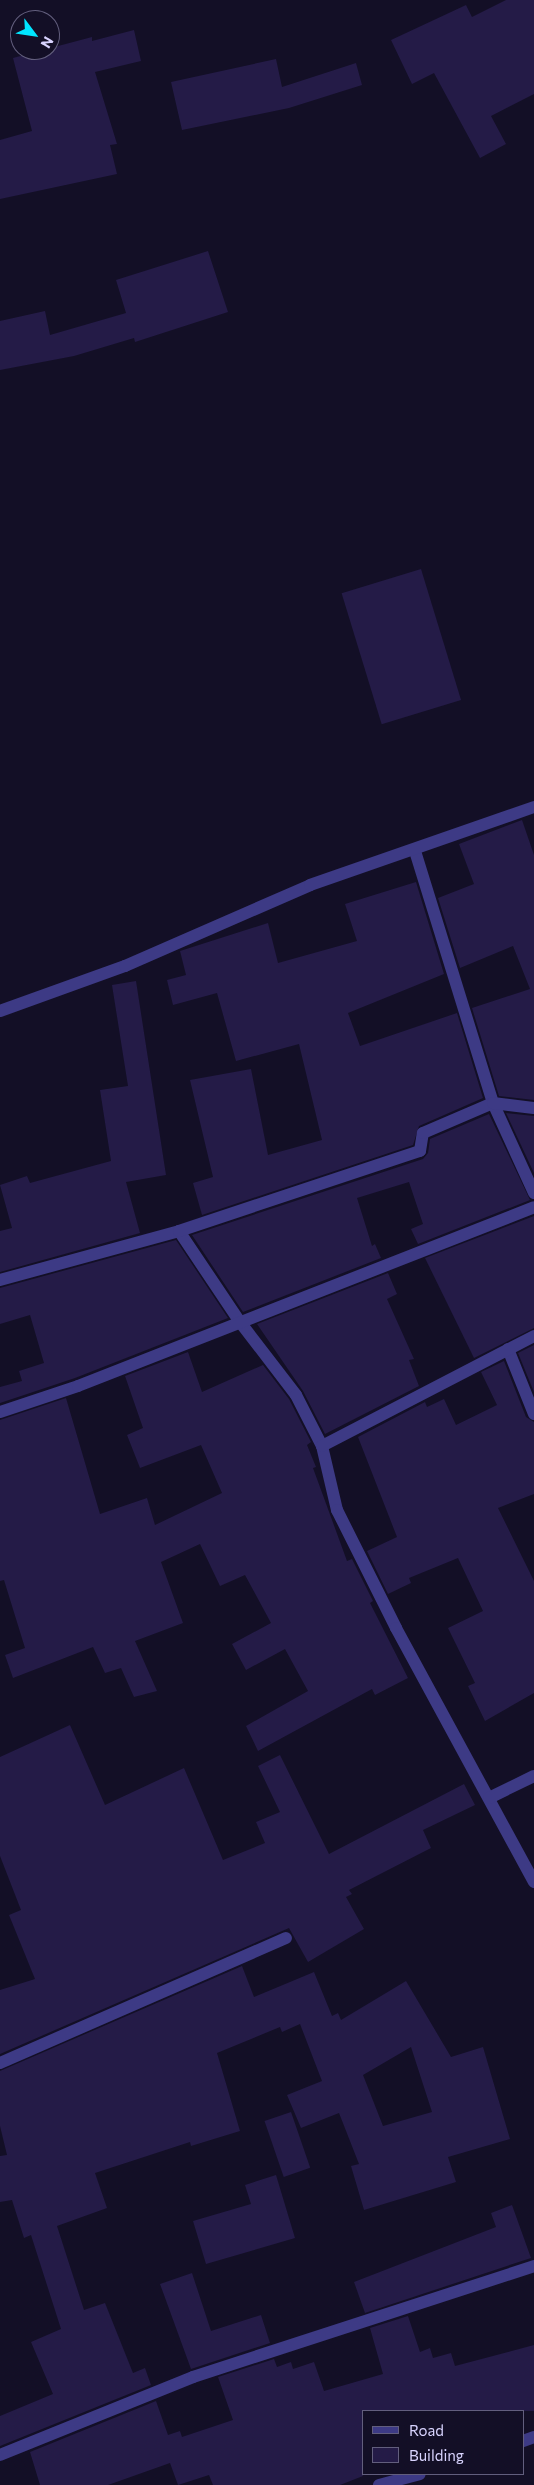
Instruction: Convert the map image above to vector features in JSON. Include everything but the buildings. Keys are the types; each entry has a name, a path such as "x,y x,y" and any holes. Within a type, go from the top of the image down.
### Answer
{"street":[{"path":"0,1011 125,966 310,886 415,851 534,807"},
{"path":"415,851 493,1103 534,1193"},
{"path":"0,1280 179,1232 420,1151 423,1133 493,1103 534,1108"},
{"path":"0,1412 78,1386 534,1207"},
{"path":"179,1232 240,1322 296,1395 322,1446 336,1510 396,1628 534,1882"},
{"path":"322,1446 534,1336"},
{"path":"508,1349 534,1414"},
{"path":"489,1798 534,1776"},
{"path":"0,2063 286,1938"},
{"path":"0,2455 193,2377 534,2266"},
{"path":"378,2485 416,2475"}]}
